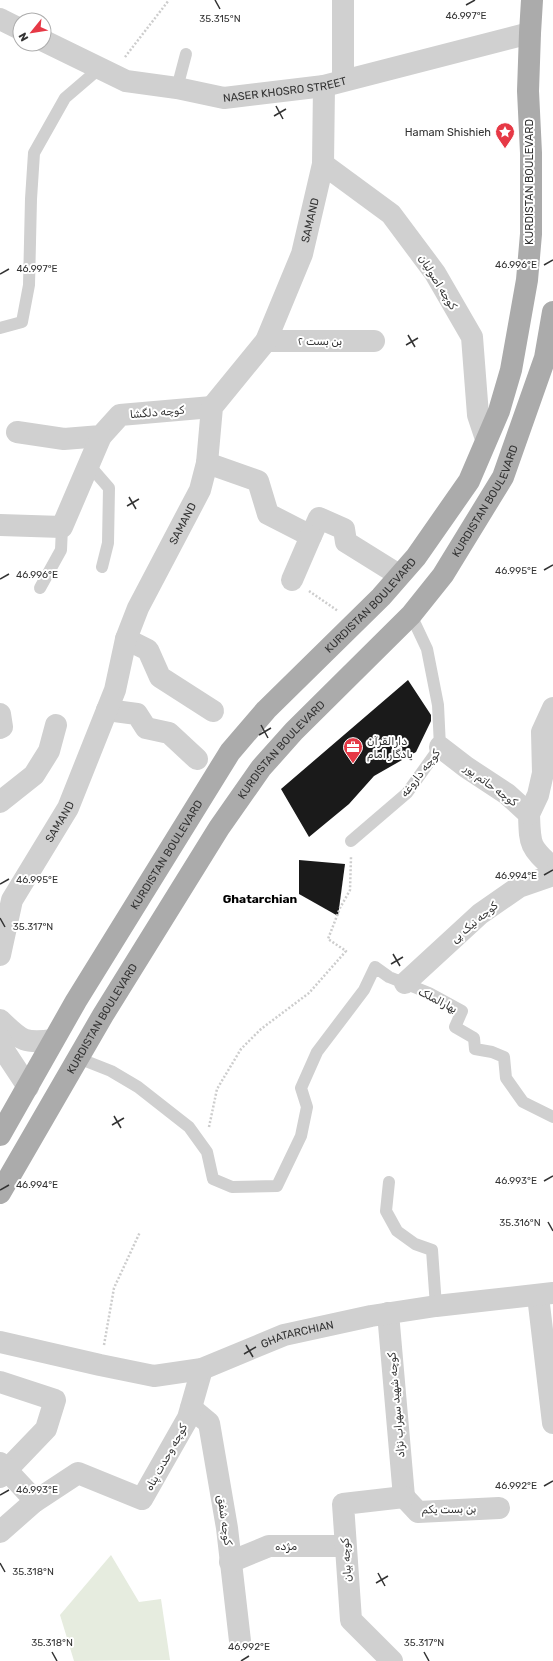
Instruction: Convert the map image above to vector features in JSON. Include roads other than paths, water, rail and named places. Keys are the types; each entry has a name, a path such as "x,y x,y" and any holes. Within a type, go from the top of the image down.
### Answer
{"main road":[{"name":"KURDISTAN BOULEVARD","path":"0,1135 53,1040 230,752 246,731 266,710 381,597 416,557 469,481 499,411 511,370 527,280 531,234 531,153 528,91 532,0"},
{"name":"KURDISTAN BOULEVARD","path":"0,1192 78,1058 219,828 261,768 294,731 411,615 443,575 503,477 545,358 553,312"}],"street":[{"name":"SAMAND","path":"0,955 6,895 68,808 115,690 126,639 138,608 200,490 207,463 212,407 266,341 302,254 323,164 344,0"},
{"path":"0,19 12,25"},
{"name":"NASER KHOSRO STREET","path":"52,44 126,81 177,88 224,98 333,83 530,33"},
{"name":"کوچه اصولیان","path":"323,164 391,214 435,273 472,337 478,415 486,439"},
{"name":"بن بست ۲","path":"266,341 374,341"},
{"name":"کوچه دلگشا","path":"62,527 101,436 120,415 212,407"},
{"path":"17,432 64,439 101,436"},
{"path":"207,463 258,481 268,514 315,527 344,529 346,542 399,576"},
{"path":"0,525 62,527"},
{"path":"292,580 315,527"},
{"path":"126,639 148,650 160,677 213,711"},
{"path":"529,814 538,795 543,773 542,732 553,708"},
{"path":"107,710 137,714 146,728 169,733 197,759"},
{"path":"0,714 2,727 0,728"},
{"path":"0,802 34,775 49,751 56,725"},
{"name":"کوچه حاتم پور","path":"440,746 466,767 507,794 529,814 530,839 535,852 553,868"},
{"name":"کوچه نیک پی","path":"404,983 480,914 519,887 553,876"},
{"path":"0,1020 19,1038 34,1042 53,1040"},
{"path":"0,1039 5,1052 28,1087"},
{"path":"546,1294 553,1423"},
{"name":"GHATARCHIAN","path":"0,1342 154,1376 202,1369 284,1335 388,1313 436,1306 546,1294"},
{"name":"کوچه شهید سهراب نژاد","path":"388,1313 404,1497"},
{"name":"کوچه وحدت پناه","path":"0,1532 34,1502 78,1473 142,1499 188,1418 202,1369"},
{"path":"0,1382 55,1400 46,1429 2,1470 29,1494 34,1502"},
{"name":"کوچه شفق","path":"191,1408 209,1423 227,1528 240,1641"},
{"name":"بن بست یکم","path":"404,1497 418,1512 499,1508"},
{"name":"کوچه بیان","path":"392,1661 351,1620 344,1546 343,1504 404,1497"},
{"name":"مژده","path":"230,1562 269,1546 344,1546"}],"lane":[{"path":"177,88 186,54"},
{"path":"0,328 22,322 29,286 31,200 34,153 65,98 100,68"},
{"path":"89,465 109,488 108,543 102,567"},
{"path":"40,588 61,550 62,527"},
{"name":"کوچه داروغه","path":"351,841 407,793 440,746 438,705 427,649 411,615"},
{"name":"بهارالملک","path":"78,1058 111,1071 138,1088 189,1127 207,1152 213,1179 232,1186 277,1186 301,1136 307,1107 302,1088 317,1052 364,990 375,967 388,977 429,994 462,1011 454,1027 474,1038 475,1049 492,1052 504,1057 506,1078 523,1102 553,1117"},
{"path":"389,1182 386,1211 397,1231 415,1244 432,1250 436,1306"}],"place":[{"name":"Hamam Shishieh","path":"505,149"},
{"name":"دارالقرآن یادگار امام","path":"353,764"}],"district":[{"name":"Ghatarchian","path":"260,899"}]}
